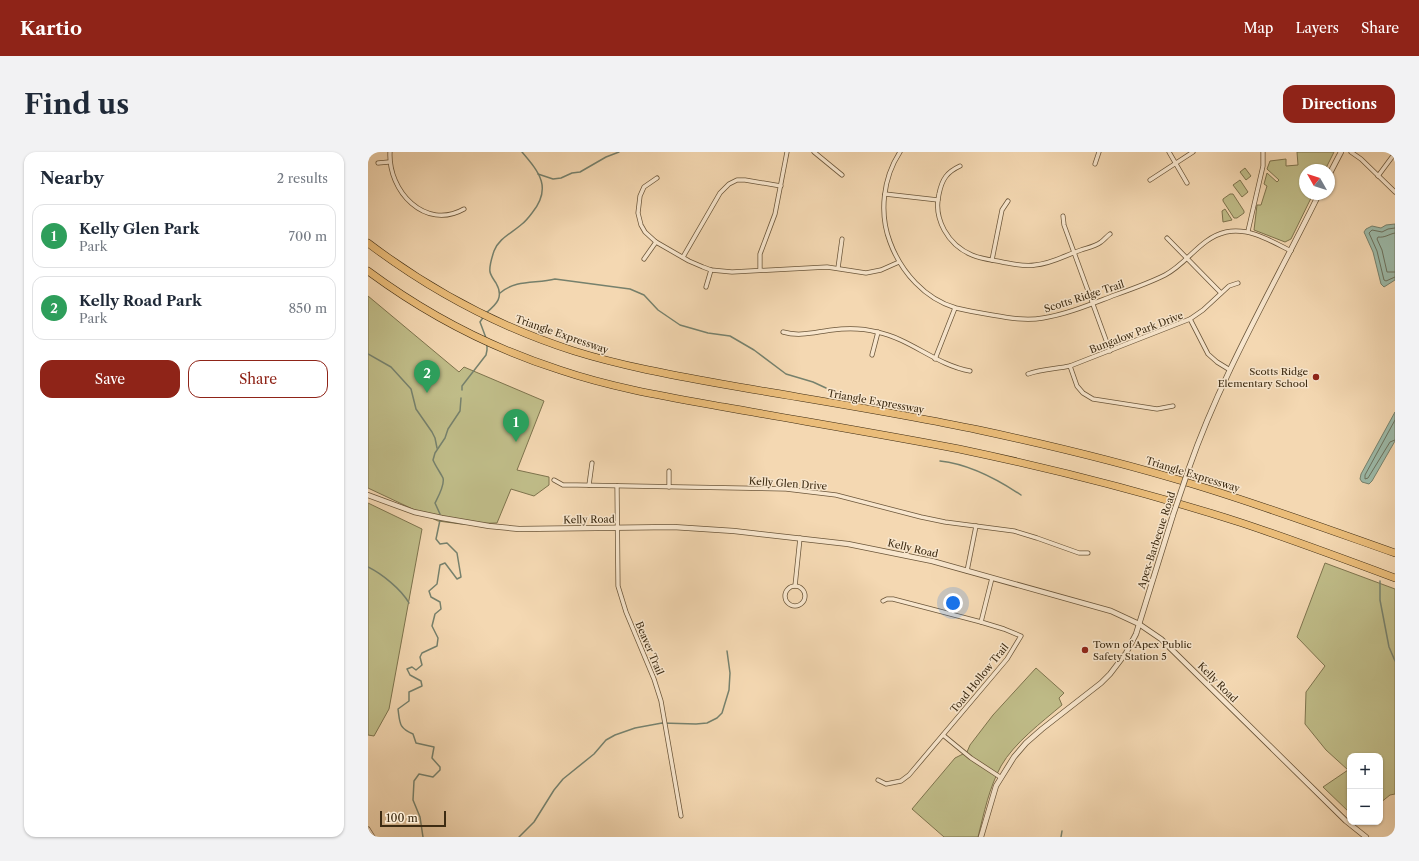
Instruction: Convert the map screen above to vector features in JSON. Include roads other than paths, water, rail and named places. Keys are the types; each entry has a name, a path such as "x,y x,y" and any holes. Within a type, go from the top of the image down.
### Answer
{"highway":[{"name":"Triangle Expressway","path":"368,243 430,285 468,307 504,324 589,356 671,375 911,417 1048,446 1142,469 1191,484 1275,511 1395,553"},
{"path":"368,271 413,302 459,328 500,348 538,363 583,377 615,386 664,396 943,446 1066,473 1157,497 1243,524 1395,578"}],"street":[{"path":"390,152 390,162 394,181 409,201 419,208 444,215 455,214 464,209"},
{"path":"760,270 760,254 775,214 787,152"},
{"path":"814,152 842,176"},
{"name":"Scotts Ridge Trail","path":"900,152 892,168 885,194 885,221 889,241 899,262 911,278 924,290 955,308 1015,319 1035,319 1056,316 1157,279 1173,271 1203,242 1218,234 1234,231 1248,231 1257,234 1291,252"},
{"path":"1095,164 1099,152"},
{"path":"1169,152 1187,183"},
{"path":"1150,180 1193,152"},
{"path":"1248,231 1263,166 1263,152"},
{"path":"1335,164 1341,152"},
{"path":"1351,152 1395,192"},
{"path":"1378,176 1395,153"},
{"path":"378,163 390,162"},
{"path":"960,166 948,173 942,184 938,200 938,213 941,224 952,242 967,253 1022,266 1035,265 1048,262 1100,243 1110,234"},
{"path":"657,178 644,187 640,196 638,207 641,225 645,232 656,242 682,257 711,270 732,272 820,267 838,268 858,272 872,272 882,270 899,262"},
{"path":"682,257 720,193 729,184 737,180 745,180 781,186"},
{"path":"885,194 938,200"},
{"name":"Apex-Barbecue Road","path":"981,837 991,801 1000,777 1014,757 1026,743 1110,674 1126,653 1136,634 1173,516 1201,436 1230,370 1316,200"},
{"path":"992,260 1002,210 1008,201"},
{"path":"1063,216 1064,225 1110,351"},
{"path":"1167,238 1221,294"},
{"path":"838,268 842,239"},
{"path":"644,259 656,242"},
{"path":"706,287 711,270"},
{"name":"Bungalow Park Drive","path":"1028,374 1070,366 1190,319 1203,310 1229,286 1238,283"},
{"path":"935,359 955,308"},
{"path":"1190,319 1208,354 1230,370"},
{"path":"783,332 796,335 849,328 878,332 901,339 924,351 935,359 958,369 970,371"},
{"path":"872,355 878,332"},
{"path":"1070,366 1077,386 1083,393 1093,399 1157,409 1173,406"},
{"path":"589,485 592,463"},
{"path":"669,471 669,487"},
{"name":"Kelly Glen Drive","path":"554,480 563,485 786,489 809,491 850,498 927,518 1025,534 1079,554 1088,553"},
{"name":"Beaver Trail","path":"616,486 618,586 626,612 654,679 661,701 681,816"},
{"name":"Kelly Road","path":"368,495 414,512 489,526 518,529 673,527 734,531 848,544 932,561 1111,611 1139,624 1161,639 1344,819 1366,837"},
{"path":"967,571 976,526"},
{"path":"795,586 800,538"},
{"path":"981,622 992,578"},
{"path":"795,586 801,588 805,594 804,600 795,606 789,604 785,596 787,590 795,586"},
{"name":"Toad Hollow Trail","path":"878,780 886,784 901,781 909,775 1007,658 1021,636 981,622 893,599 883,601"},
{"path":"943,735 971,758 1000,777"},
{"path":"368,829 373,837"}],"water":[{"path":"1395,224 1395,280 1384,287 1381,284 1373,252 1364,232 1372,226 1381,228 1386,225"},
{"path":"1395,412 1395,441 1372,481 1369,484 1362,482 1360,479 1361,474"}],"waterway":[{"path":"486,313 496,303 499,296 498,288 490,272 490,264 496,246 502,239 527,219 538,204 541,196 542,188 538,174 522,152"},
{"path":"538,174 553,179 561,178 572,173 580,172 606,157 619,152"},
{"path":"500,293 520,284 555,279 630,289 644,295 658,310 680,325 708,333 730,336 754,350 786,374 813,382 826,388"},
{"path":"484,316 480,322 486,338"},
{"path":"462,390 462,386 486,355 487,344"},
{"path":"368,354 391,367 411,389 416,409 432,432 437,448"},
{"path":"440,514 435,503 442,487 443,478 433,460 435,453 445,438 448,429 460,411 461,398"},
{"path":"940,461 962,465 982,473 1021,495"},
{"path":"423,837 420,817 413,800 414,781 419,774 433,777 440,770 440,767 432,758 434,747 416,743 413,734 405,730 401,725 398,709 409,701 409,692 422,686 421,681 410,675 407,669 412,667 416,670 422,665 420,657 422,653 437,646 438,638 432,626 435,614 441,609 440,602 431,597 429,591 437,584 440,565 445,563 457,579 461,577 457,553 447,543 440,544 436,539 440,520"},
{"path":"368,567 391,582 409,603"},
{"path":"1380,581 1380,600 1389,647 1395,661"},
{"path":"519,837 534,822 554,790 563,779 594,754 606,740 635,728 662,723 707,723 717,718 722,713 729,690 730,673 727,651"},
{"path":"1061,837 1062,831"}],"place":[{"name":"Scotts Ridge Elementary School","path":"1316,377"},
{"name":"Kelly Road Park","path":"427,393"},
{"name":"Kelly Glen Park","path":"516,442"},
{"name":"Town of Apex Public Safety Station 5","path":"1085,650"}]}
